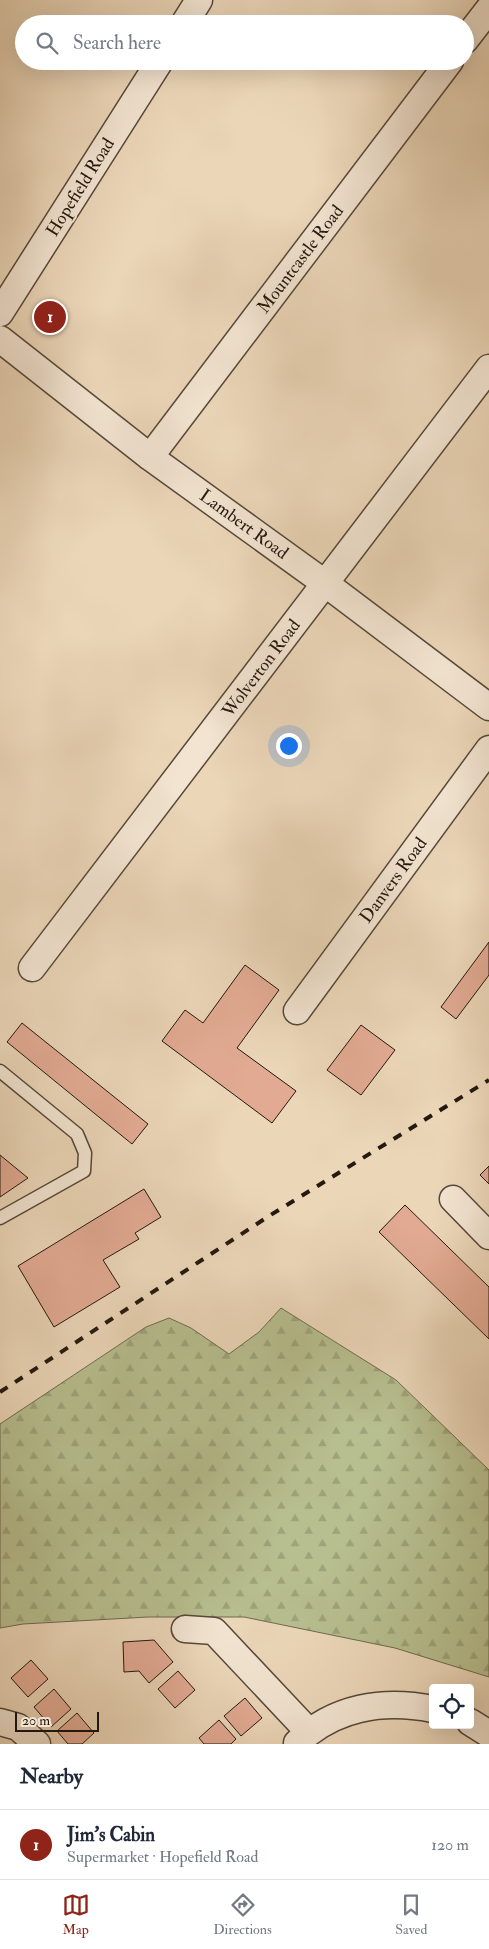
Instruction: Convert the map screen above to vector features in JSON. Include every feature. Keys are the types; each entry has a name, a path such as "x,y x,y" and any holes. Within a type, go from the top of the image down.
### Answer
{"street":[{"path":"190,15 199,0"},
{"path":"474,28 489,9"},
{"name":"Hopefield Road","path":"0,313 154,70"},
{"name":"Mountcastle Road","path":"150,457 443,70"},
{"name":"Lambert Road","path":"0,339 150,457 326,584 489,707"},
{"name":"Wolverton Road","path":"32,968 489,368"},
{"name":"Danvers Road","path":"297,1011 489,749"},
{"path":"453,1199 489,1236"},
{"path":"185,1629 214,1631 302,1738 352,1710 380,1704 408,1704 429,1707"},
{"path":"0,1722 18,1727 36,1744"},
{"path":"474,1725 489,1734"}],"lane":[{"path":"0,1071 76,1134 85,1153 84,1171 0,1218"}],"green space":[{"path":"281,1308 396,1380 489,1470 489,1677 395,1648 244,1617 148,1617 23,1624 0,1628 0,1424 146,1327 169,1318 191,1328 229,1354 259,1332"}],"building":[{"path":"489,942 489,975 456,1019 441,1007"},
{"path":"245,965 279,990 237,1048 296,1091 272,1123 162,1041 185,1010 203,1023"},
{"path":"22,1023 148,1124 132,1144 7,1042"},
{"path":"361,1025 395,1050 361,1095 327,1070"},
{"path":"0,1155 28,1178 0,1197"},
{"path":"489,1166 489,1184 480,1175"},
{"path":"144,1189 161,1217 135,1233 139,1239 103,1260 120,1287 54,1327 18,1266"},
{"path":"405,1205 489,1287 489,1339 379,1232"},
{"path":"154,1640 173,1662 149,1683 139,1671 124,1672 123,1642"},
{"path":"31,1660 48,1679 28,1697 11,1678"},
{"path":"178,1671 195,1690 175,1708 158,1689"},
{"path":"54,1689 71,1709 51,1727 34,1707"},
{"path":"245,1698 262,1718 241,1736 224,1716"},
{"path":"77,1713 94,1733 82,1744 68,1744 57,1731"},
{"path":"219,1720 236,1739 231,1744 204,1744 199,1738"}],"railway":[{"path":"0,1392 269,1216 489,1080"}],"place":[{"name":"Jim's Cabin","path":"50,317"}]}
